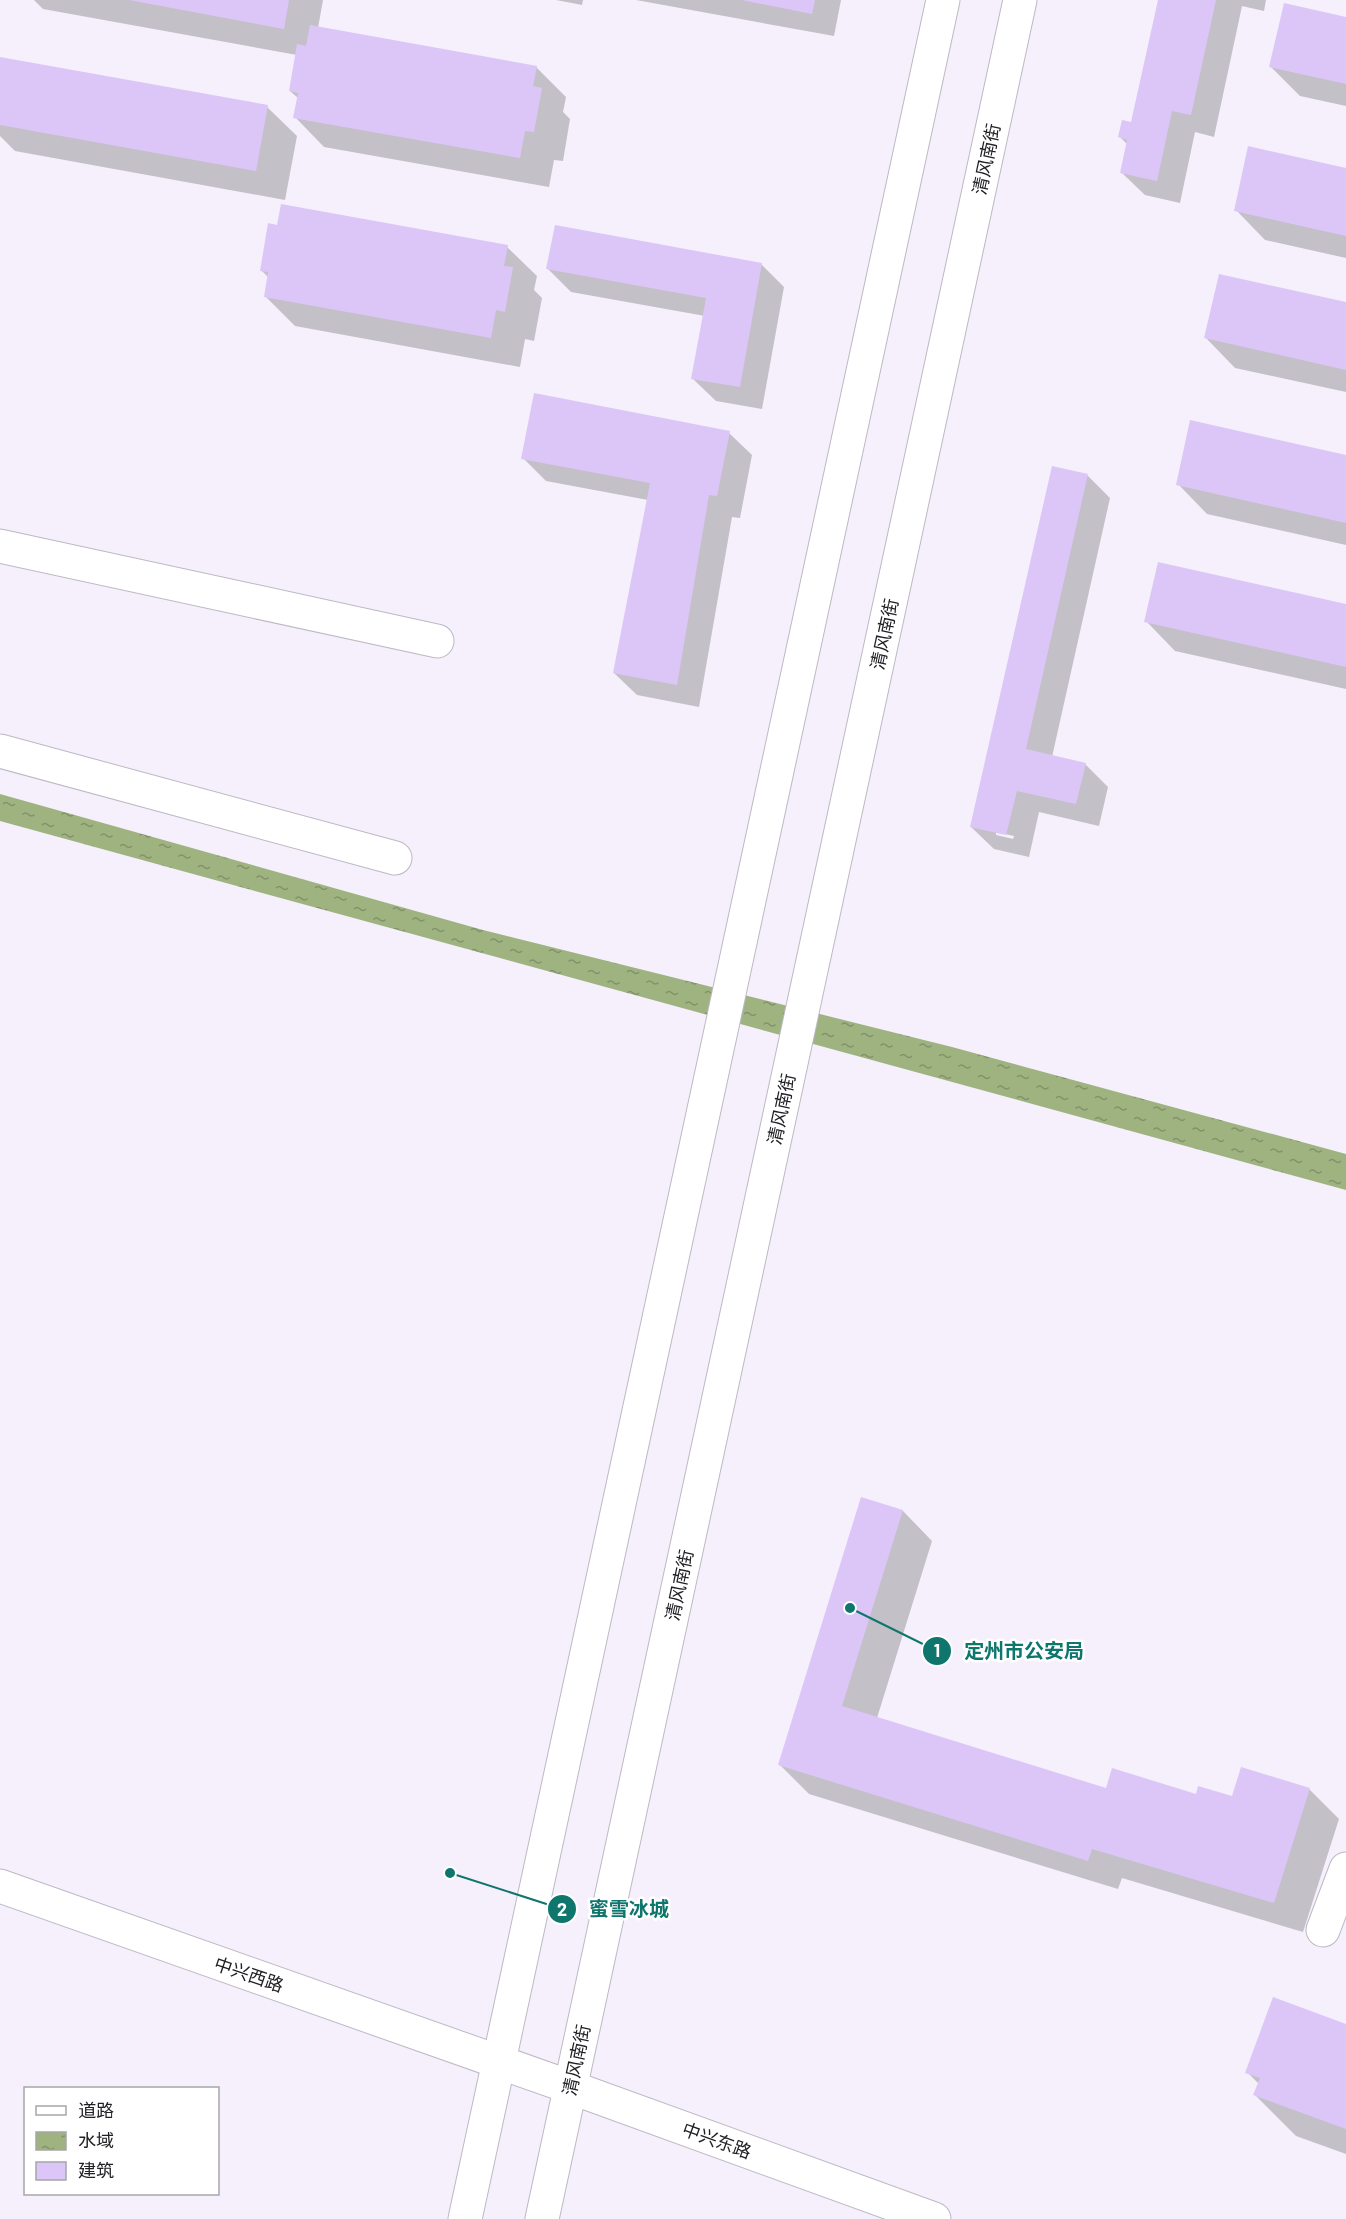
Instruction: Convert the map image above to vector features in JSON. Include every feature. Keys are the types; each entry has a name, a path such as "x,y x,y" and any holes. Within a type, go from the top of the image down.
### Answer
{"main road":[{"path":"465,2219 943,0"},
{"name":"清风南街","path":"542,2219 1020,0"},
{"path":"0,546 437,641"},
{"path":"0,751 394,858"},
{"path":"1323,1930 1346,1869"},
{"name":"中兴西路","path":"0,1886 499,2061"},
{"name":"中兴东路","path":"499,2061 934,2219"}],"water":[{"path":"0,794 483,930 952,1047 1346,1154 1346,1190 0,821"}],"building":[{"path":"129,0 289,0 284,29"},
{"path":"742,0 815,0 812,14"},
{"path":"1158,0 1216,0 1191,115 1172,111 1157,181 1120,173 1127,140 1118,137 1122,120 1131,122"},
{"path":"1284,3 1346,17 1346,84 1269,67"},
{"path":"310,25 537,66 533,86 542,88 534,132 525,131 520,158 293,118 298,93 289,91 297,44 306,46"},
{"path":"0,57 268,105 256,171 0,125"},
{"path":"1248,146 1346,168 1346,236 1234,211"},
{"path":"281,204 508,245 504,266 513,267 505,312 496,310 491,338 264,297 268,272 260,271 268,223 277,225"},
{"path":"555,225 762,263 740,387 691,379 706,298 546,269"},
{"path":"1219,274 1346,302 1346,370 1204,338"},
{"path":"534,393 730,431 717,496 709,495 677,685 613,673 650,483 521,459"},
{"path":"1190,420 1346,455 1346,523 1176,485"},
{"path":"1052,466 1088,474 1026,749 1086,763 1076,804 1017,791 1006,835 970,827"},
{"path":"1158,562 1346,604 1346,667 1144,622"},
{"path":"861,1497 903,1510 842,1706 1106,1788 1112,1768 1196,1794 1198,1786 1232,1796 1241,1767 1310,1788 1274,1903 1092,1849 1088,1861 778,1765"},
{"path":"1273,1997 1346,2024 1346,2129 1253,2095 1260,2078 1245,2073"}],"place":[{"name":"定州市公安局","path":"850,1608"},
{"name":"蜜雪冰城","path":"450,1873"}]}
